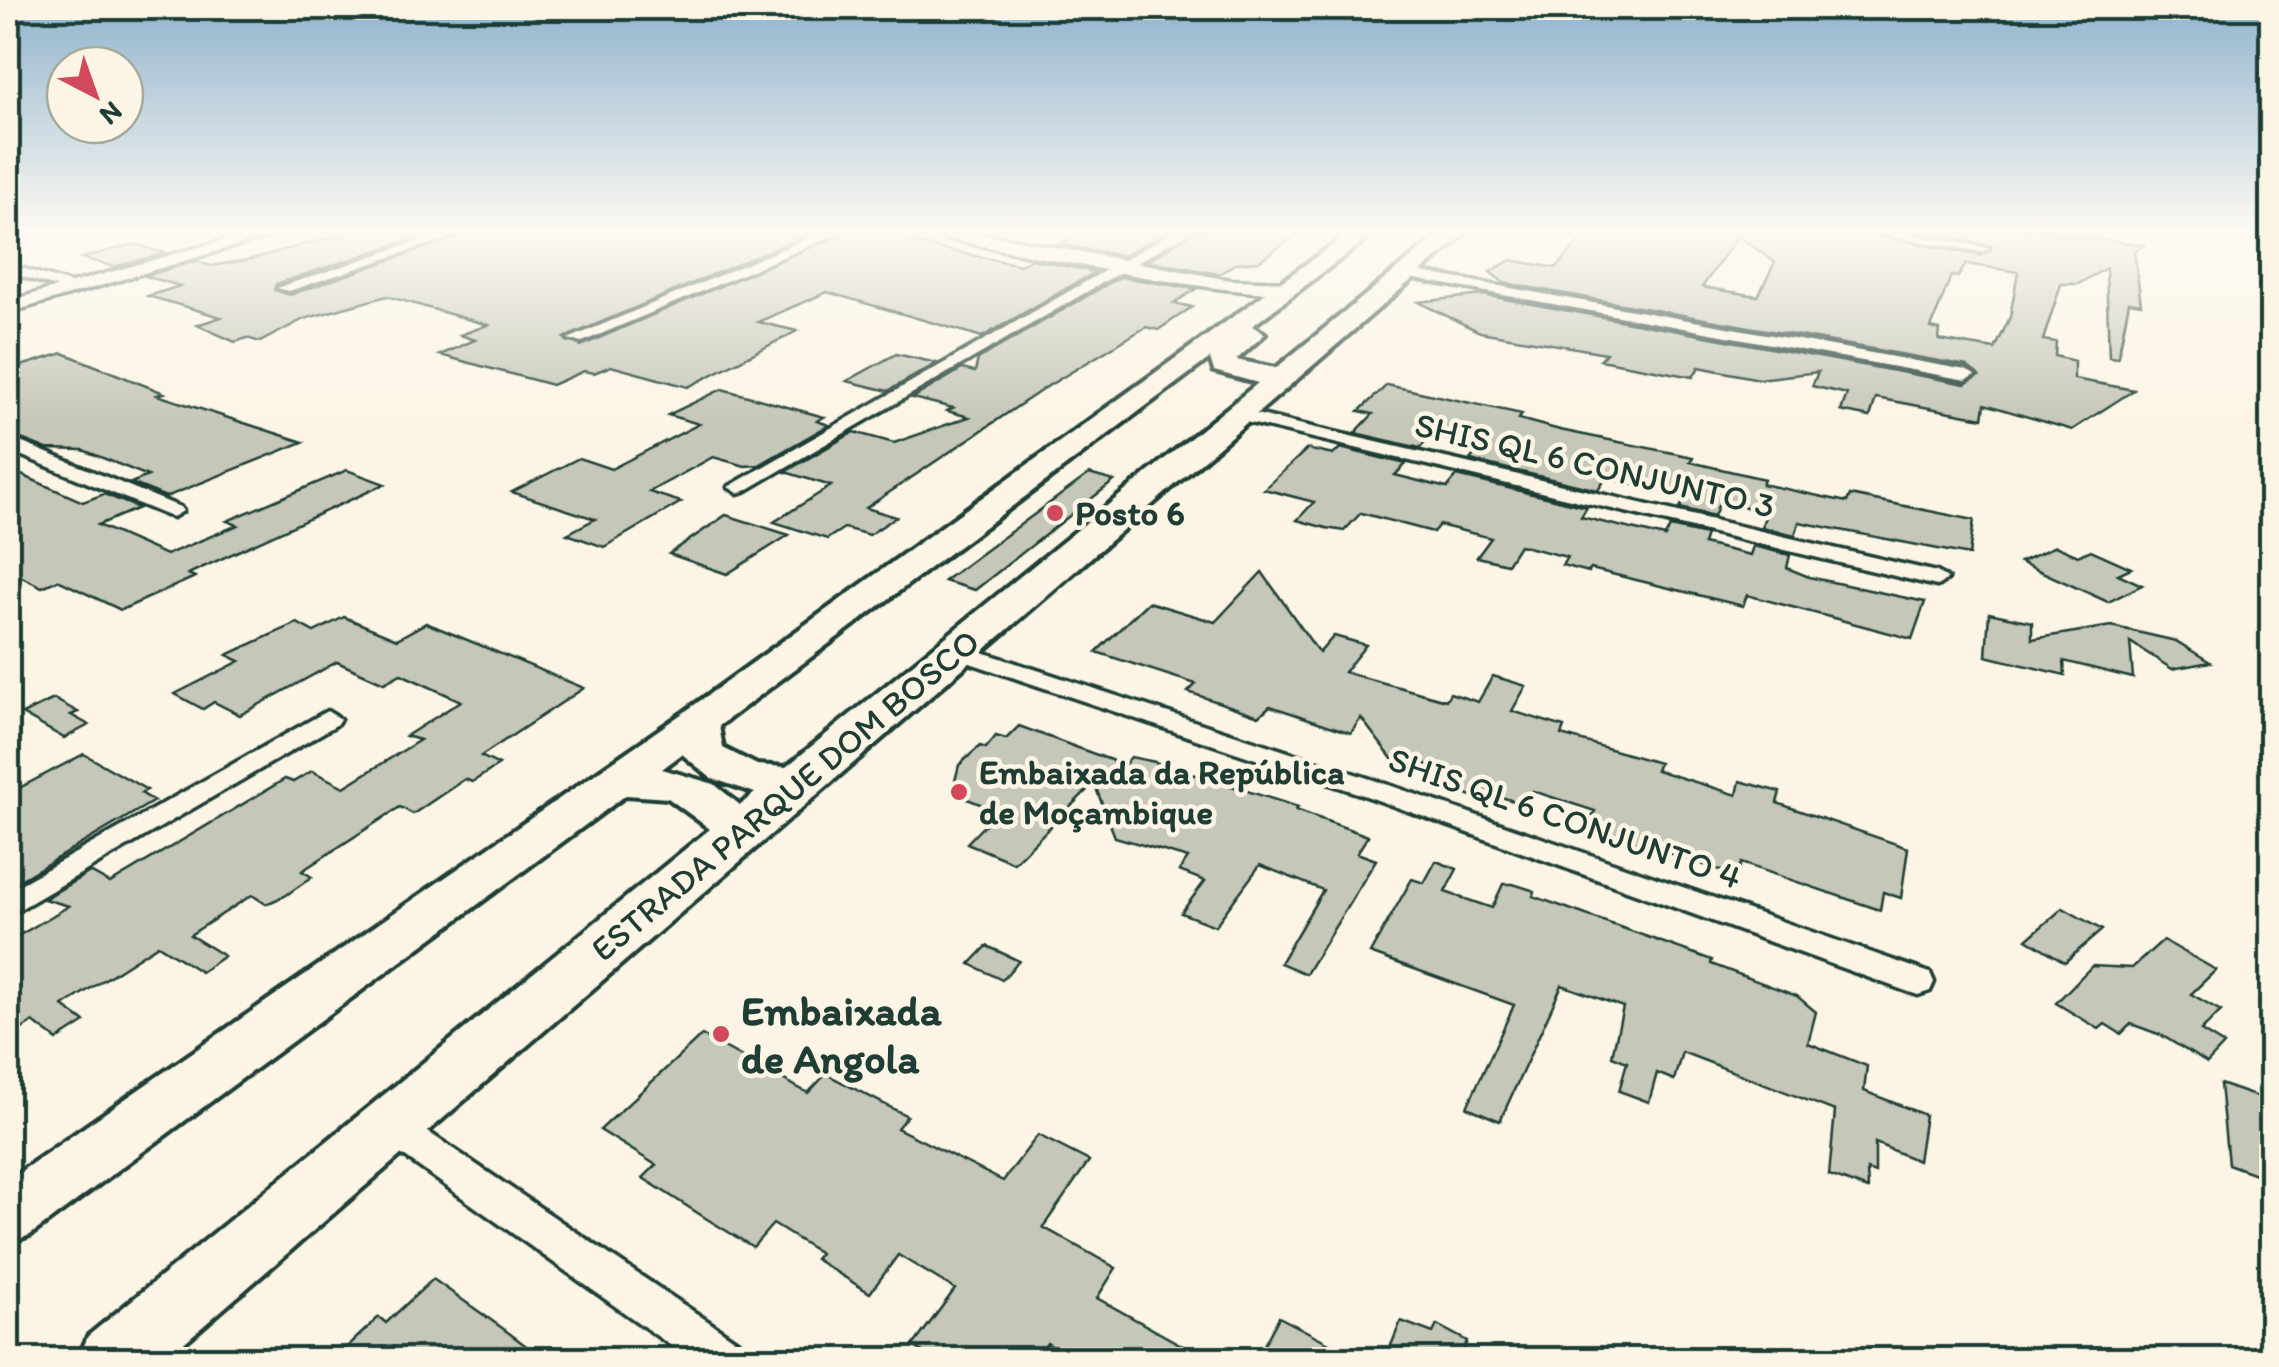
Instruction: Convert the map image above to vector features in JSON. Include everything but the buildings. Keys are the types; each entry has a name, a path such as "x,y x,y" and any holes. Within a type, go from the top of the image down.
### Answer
{"main road":[{"name":"ESTRADA PARQUE DOM BOSCO","path":"112,1360 738,832 1385,295"},
{"path":"1282,296 1276,315 1220,360 1240,371 1288,376"},
{"path":"8,1215 698,722 1282,296"},
{"path":"698,722 702,754 724,769 767,785 802,780"},
{"path":"614,781 660,779 695,792 720,809 738,832"}],"street":[{"path":"8,308 52,295"},
{"path":"576,339 683,295"},
{"path":"738,487 1074,295"},
{"path":"1276,295 1282,296"},
{"path":"1524,295 1966,375"},
{"name":"SHIS QL 6 CONJUNTO 3","path":"1239,415 1936,580"},
{"path":"8,443 173,511"},
{"name":"SHIS QL 6 CONJUNTO 4","path":"958,651 1379,792 1918,982"},
{"path":"8,905 327,719"},
{"path":"390,1126 728,1360"}],"place":[{"name":"Posto 6","path":"1055,513"},
{"name":"Embaixada da República de Moçambique","path":"959,792"},
{"name":"Embaixada de Angola","path":"721,1034"}]}
